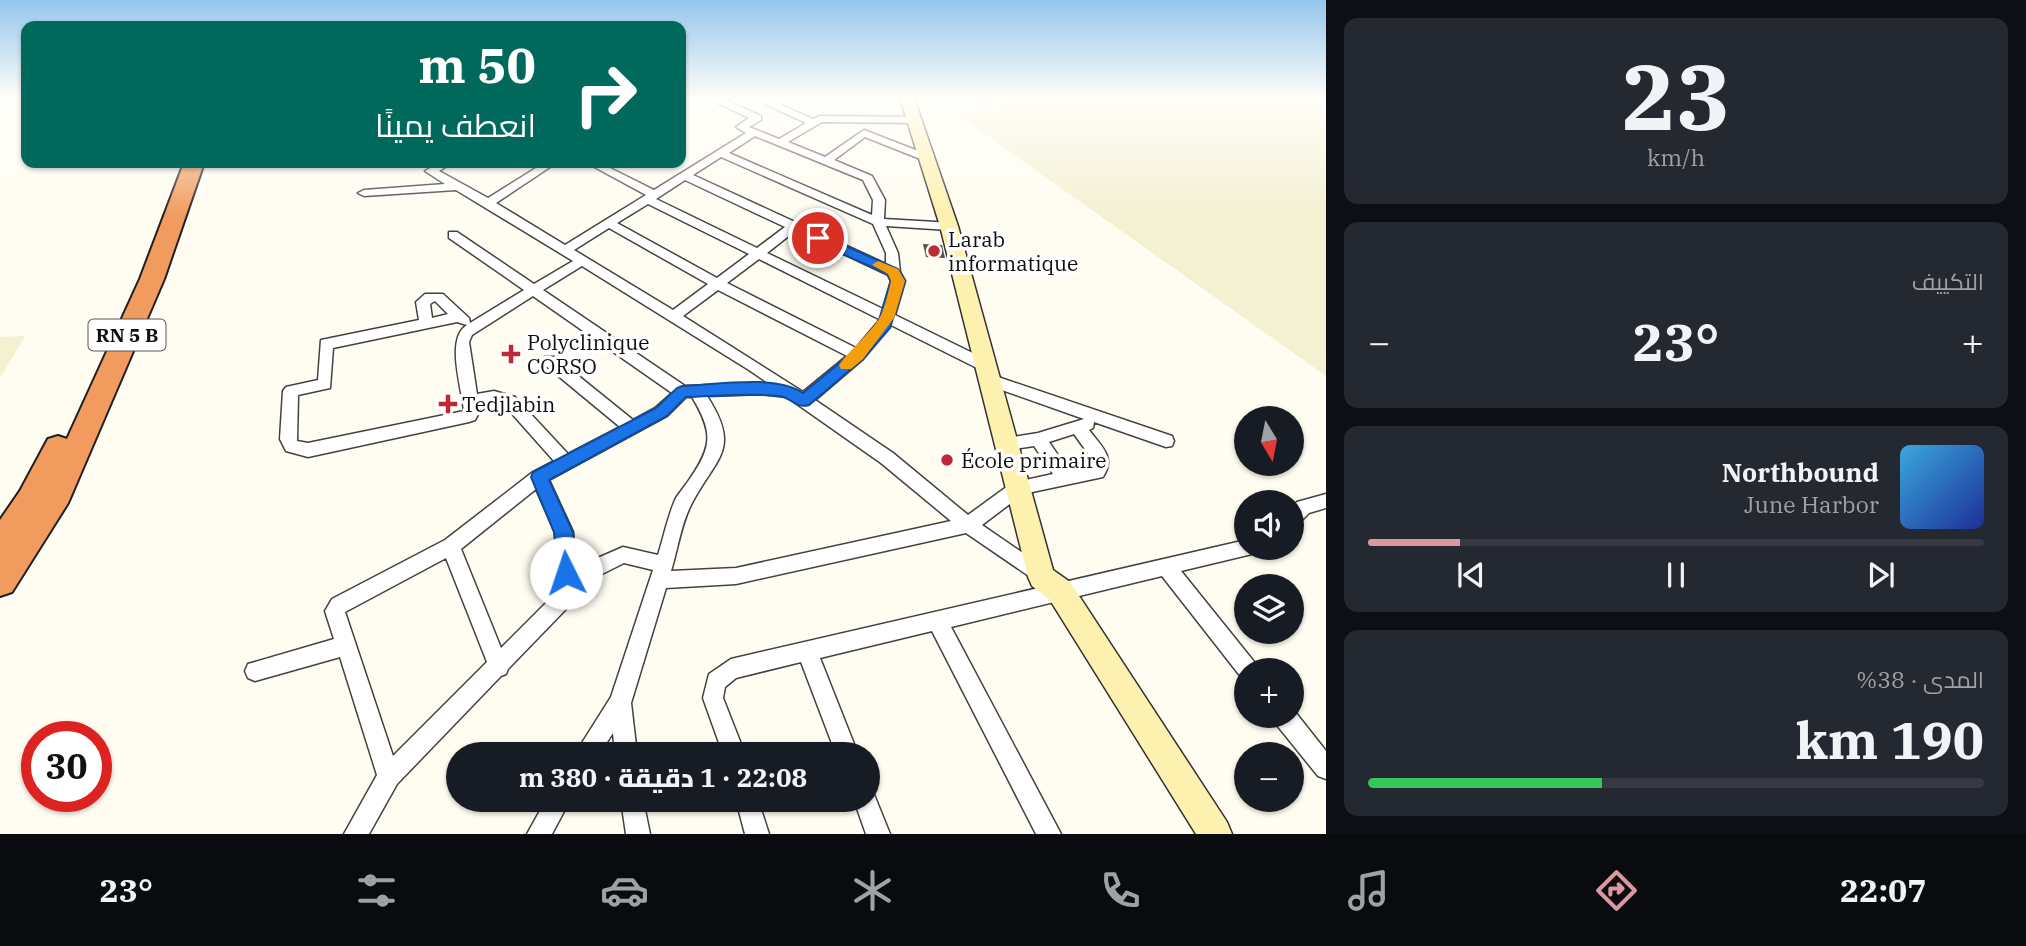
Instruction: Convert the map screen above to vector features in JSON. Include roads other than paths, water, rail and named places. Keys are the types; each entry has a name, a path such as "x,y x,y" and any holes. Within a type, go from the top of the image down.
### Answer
{"highway":[{"name":"RN 5 B","path":"0,547 31,500 51,462 155,229 176,168"},
{"name":"RN 5 B","path":"0,581 53,503 152,279 192,168"},
{"path":"0,603 53,503"}],"main road":[{"path":"920,137 949,226 1018,488 1051,584 1215,834"}],"street":[{"path":"566,250 687,169 746,137"},
{"path":"389,776 334,611 339,605 451,546 539,477 661,412 689,391 761,388 796,396 858,355 887,318 898,281 893,272 892,253 878,222 879,200 868,178 765,137"},
{"path":"779,143 788,137"},
{"path":"826,161 859,137"},
{"path":"874,137 927,158"},
{"path":"720,153 878,222 949,226"},
{"path":"437,168 431,171 488,202 754,366 887,458 968,525 1051,584"},
{"path":"488,202 543,168"},
{"path":"601,168 758,254 887,318 988,373 1166,441"},
{"path":"687,169 793,227 893,272"},
{"path":"364,193 459,186"},
{"path":"608,223 718,284 858,355"},
{"path":"673,317 793,227"},
{"path":"453,235 531,291 689,391 714,422 718,436 702,478 684,500 620,703 594,742"},
{"path":"459,317 326,344 325,384 291,391 288,439 292,446 308,450 463,419 472,411 462,342 471,328 582,261"},
{"path":"426,324 423,302 430,297 438,297 471,328"},
{"path":"550,361 631,427"},
{"path":"470,401 494,397 510,401 565,462"},
{"path":"1007,444 1038,439 1106,419"},
{"path":"356,834 389,776 499,667 591,570 623,555 660,572 736,576 968,525 1018,488 1097,472 1101,466 1100,458 1078,427"},
{"path":"1038,439 1065,479"},
{"path":"539,477 564,532 568,594"},
{"path":"1304,507 1326,501"},
{"path":"451,546 499,667"},
{"path":"730,742 713,698 716,681 731,669 938,622 1051,584 1234,551"},
{"path":"1165,565 1239,658"},
{"path":"938,622 1049,834"},
{"path":"255,671 346,646"},
{"path":"807,651 842,742"},
{"path":"620,703 625,742"},
{"path":"1294,728 1326,768"},
{"path":"539,834 552,812"},
{"path":"634,812 638,834"},
{"path":"751,812 757,834"},
{"path":"870,812 878,834"}],"place":[{"name":"Larab informatique","path":"934,251"},
{"name":"Polyclinique CORSO","path":"511,354"},
{"name":"Tedjlabin","path":"448,404"},
{"name":"École primaire","path":"947,460"}]}
